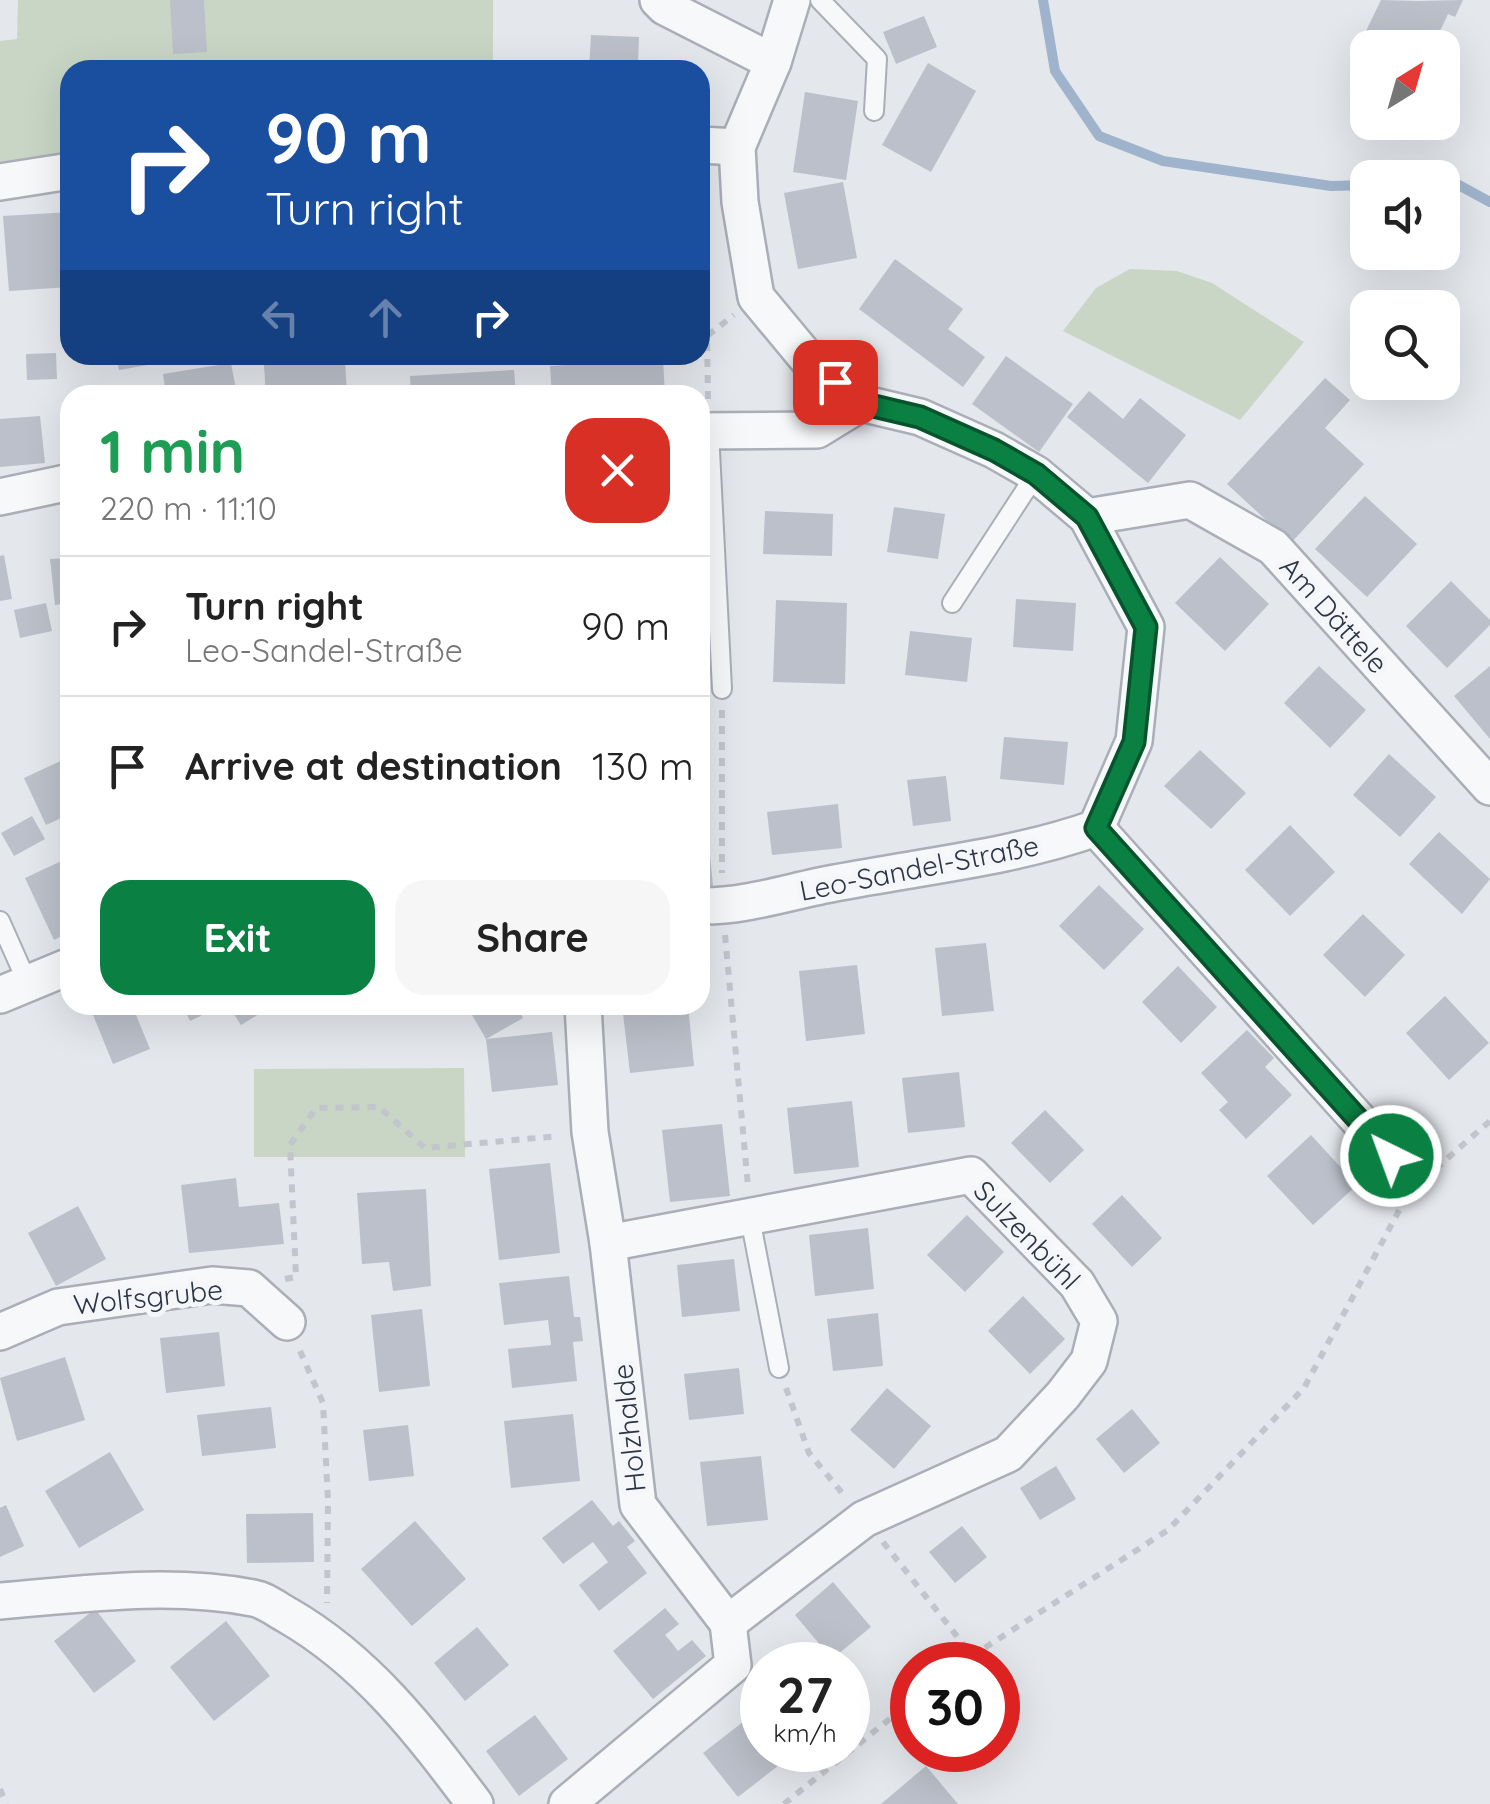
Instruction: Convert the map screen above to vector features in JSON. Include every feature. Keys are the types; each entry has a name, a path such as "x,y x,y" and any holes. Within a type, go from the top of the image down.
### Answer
{"street":[{"path":"658,0 773,62"},
{"path":"792,0 773,62 737,146 740,202 756,298 810,362 861,403 920,417 994,450 1036,474 1087,517 1146,627 1134,742 1096,828 1391,1156"},
{"path":"710,145 737,146"},
{"path":"0,182 60,173"},
{"path":"710,431 816,430 861,403"},
{"path":"0,497 60,484"},
{"name":"Am Dättele","path":"1087,517 1190,500 1273,547 1490,787"},
{"name":"Leo-Sandel-Straße","path":"711,906 946,867 1058,841 1096,828"},
{"path":"14,989 60,970"},
{"name":"Holzhalde","path":"584,1015 590,1132 608,1243 638,1505 728,1622"},
{"name":"Sulzenbühl","path":"608,1243 970,1175 1077,1284 1099,1322 1089,1360 1063,1395 1008,1454 864,1519 728,1622"},
{"name":"Wolfsgrube","path":"0,1332 58,1308 212,1285 249,1288 287,1322"},
{"path":"0,1600 152,1589 257,1598 326,1638 412,1720 475,1804"},
{"path":"567,1804 733,1664 728,1622"}],"lane":[{"path":"820,0 877,60 874,111"},
{"path":"952,603 1036,474"},
{"path":"710,517 722,688"},
{"path":"0,921 14,989"},
{"path":"750,1218 779,1368"}],"path":[{"path":"710,334 756,298"},
{"path":"722,688 711,906 750,1218"},
{"path":"249,1288 296,1276 290,1145 316,1108 379,1107 425,1148 590,1132"},
{"path":"994,1642 1168,1530 1304,1388 1409,1192 1490,1122"},
{"path":"287,1322 323,1404 328,1501 326,1638"},
{"path":"784,1804 890,1719"},
{"path":"0,1789 6,1804"}],"green space":[{"path":"18,0 493,0 493,60 60,60 60,155 0,162 0,41 17,39"},
{"path":"1130,269 1177,271 1212,283 1304,342 1240,420 1063,331 1096,288"},
{"path":"464,1068 465,1157 254,1157 254,1069"}],"building":[{"path":"170,0 204,0 207,52 173,54"},
{"path":"1381,0 1463,0 1455,17 1448,14 1440,30 1366,30"},
{"path":"924,16 937,47 896,64 883,32"},
{"path":"591,35 639,37 638,60 590,60"},
{"path":"928,63 976,91 931,172 882,145"},
{"path":"805,92 858,101 846,180 793,172"},
{"path":"843,182 857,258 798,269 784,193"},
{"path":"60,213 60,288 9,291 3,216"},
{"path":"895,259 963,309 948,329 985,357 963,387 859,309"},
{"path":"56,353 57,379 27,380 26,354"},
{"path":"1006,356 1073,404 1039,452 972,404"},
{"path":"118,365 148,365 119,370"},
{"path":"231,365 235,385 165,385 163,374"},
{"path":"264,365 345,365 346,385 265,385"},
{"path":"663,365 664,385 551,385 550,366"},
{"path":"514,370 515,385 410,385 410,376"},
{"path":"1325,378 1350,400 1325,428 1364,464 1291,543 1227,484"},
{"path":"1089,391 1123,419 1140,398 1186,435 1148,483 1067,417"},
{"path":"40,416 45,463 0,467 0,419"},
{"path":"1365,496 1417,544 1367,597 1315,549"},
{"path":"894,507 945,514 938,559 887,552"},
{"path":"765,511 833,514 832,556 763,554"},
{"path":"4,555 12,599 0,601 0,556"},
{"path":"1220,557 1269,604 1225,651 1175,603"},
{"path":"60,558 60,604 55,605 50,559"},
{"path":"1451,581 1490,620 1490,625 1447,668 1406,626"},
{"path":"1016,599 1076,603 1073,651 1013,647"},
{"path":"776,600 847,603 845,684 773,682"},
{"path":"46,603 52,631 20,638 14,610"},
{"path":"910,631 972,638 967,682 905,675"},
{"path":"1319,666 1366,710 1330,748 1284,703"},
{"path":"1490,666 1490,739 1454,696"},
{"path":"1004,737 1068,742 1064,785 1000,779"},
{"path":"1200,750 1246,793 1211,829 1164,786"},
{"path":"1389,754 1436,797 1400,837 1353,795"},
{"path":"60,761 60,819 46,825 24,778"},
{"path":"946,776 951,821 913,826 907,780"},
{"path":"838,804 842,848 772,855 767,812"},
{"path":"32,816 45,839 14,856 1,833"},
{"path":"1290,825 1335,872 1290,916 1245,870"},
{"path":"1439,832 1490,879 1462,914 1409,864"},
{"path":"60,862 60,937 54,940 25,878"},
{"path":"1099,885 1144,929 1104,970 1059,926"},
{"path":"1363,914 1405,955 1365,997 1323,955"},
{"path":"986,943 994,1011 942,1016 935,948"},
{"path":"857,965 865,1034 806,1041 799,971"},
{"path":"1178,966 1217,1007 1181,1043 1142,1002"},
{"path":"1445,996 1489,1043 1449,1080 1406,1033"},
{"path":"93,1015 136,1015 150,1049 113,1064"},
{"path":"234,1015 257,1015 241,1025"},
{"path":"472,1015 521,1015 523,1018 486,1039"},
{"path":"623,1015 689,1015 694,1066 630,1073"},
{"path":"1247,1030 1274,1058 1265,1067 1292,1095 1246,1139 1219,1110 1228,1102 1201,1073"},
{"path":"552,1032 558,1085 492,1092 486,1039"},
{"path":"959,1072 965,1127 908,1133 902,1078"},
{"path":"852,1101 859,1167 794,1174 787,1108"},
{"path":"1045,1110 1084,1150 1050,1183 1011,1143"},
{"path":"722,1124 730,1196 670,1202 662,1130"},
{"path":"1311,1135 1357,1185 1313,1225 1267,1176"},
{"path":"550,1163 560,1253 499,1260 489,1169"},
{"path":"236,1178 239,1207 279,1203 284,1244 189,1253 181,1185"},
{"path":"426,1189 431,1286 393,1291 389,1262 362,1264 357,1193"},
{"path":"1122,1195 1162,1238 1132,1267 1092,1224"},
{"path":"78,1206 106,1259 56,1286 28,1233"},
{"path":"967,1215 1004,1252 965,1292 927,1255"},
{"path":"868,1228 874,1289 815,1296 809,1235"},
{"path":"734,1259 740,1311 682,1317 677,1265"},
{"path":"569,1276 574,1317 580,1317 583,1341 573,1342 577,1381 512,1388 508,1349 551,1345 548,1320 504,1325 499,1283"},
{"path":"1023,1296 1065,1339 1030,1374 988,1331"},
{"path":"422,1309 430,1386 379,1392 371,1315"},
{"path":"878,1313 883,1366 833,1371 827,1319"},
{"path":"219,1332 225,1386 166,1393 160,1338"},
{"path":"65,1357 85,1420 17,1441 0,1378"},
{"path":"739,1368 744,1414 689,1420 684,1374"},
{"path":"887,1388 931,1426 894,1469 850,1430"},
{"path":"271,1407 276,1448 202,1456 197,1415"},
{"path":"1132,1409 1160,1443 1124,1473 1096,1439"},
{"path":"573,1414 580,1481 511,1488 504,1421"},
{"path":"408,1425 414,1476 369,1481 363,1430"},
{"path":"110,1452 144,1510 79,1548 45,1491"},
{"path":"761,1456 768,1520 707,1526 700,1462"},
{"path":"1056,1466 1076,1499 1040,1520 1020,1488"},
{"path":"592,1500 613,1526 619,1521 635,1541 627,1547 647,1573 599,1611 579,1585 608,1562 593,1542 563,1564 542,1538"},
{"path":"6,1505 24,1546 0,1557 0,1508"},
{"path":"313,1513 314,1562 247,1563 246,1514"},
{"path":"415,1521 466,1579 412,1626 361,1569"},
{"path":"962,1526 987,1557 955,1583 929,1552"},
{"path":"833,1582 871,1627 853,1642 818,1642 795,1615"},
{"path":"665,1608 679,1624 665,1635 678,1651 692,1640 706,1656 653,1699 613,1651"},
{"path":"95,1609 136,1661 94,1693 54,1641"},
{"path":"226,1621 270,1676 214,1721 170,1667"},
{"path":"477,1627 509,1665 465,1701 434,1663"},
{"path":"535,1715 568,1759 519,1796 486,1751"},
{"path":"740,1724 740,1772 770,1772 738,1797 703,1753"},
{"path":"919,1772 931,1772 958,1804 881,1804"}],"waterway":[{"path":"1043,0 1055,71 1099,136 1163,161 1350,185"},
{"path":"1460,186 1490,202"}],"route":[{"path":"835,382 861,403 920,417 994,450 1036,474 1087,517 1146,627 1134,742 1096,828 1391,1156"}]}
